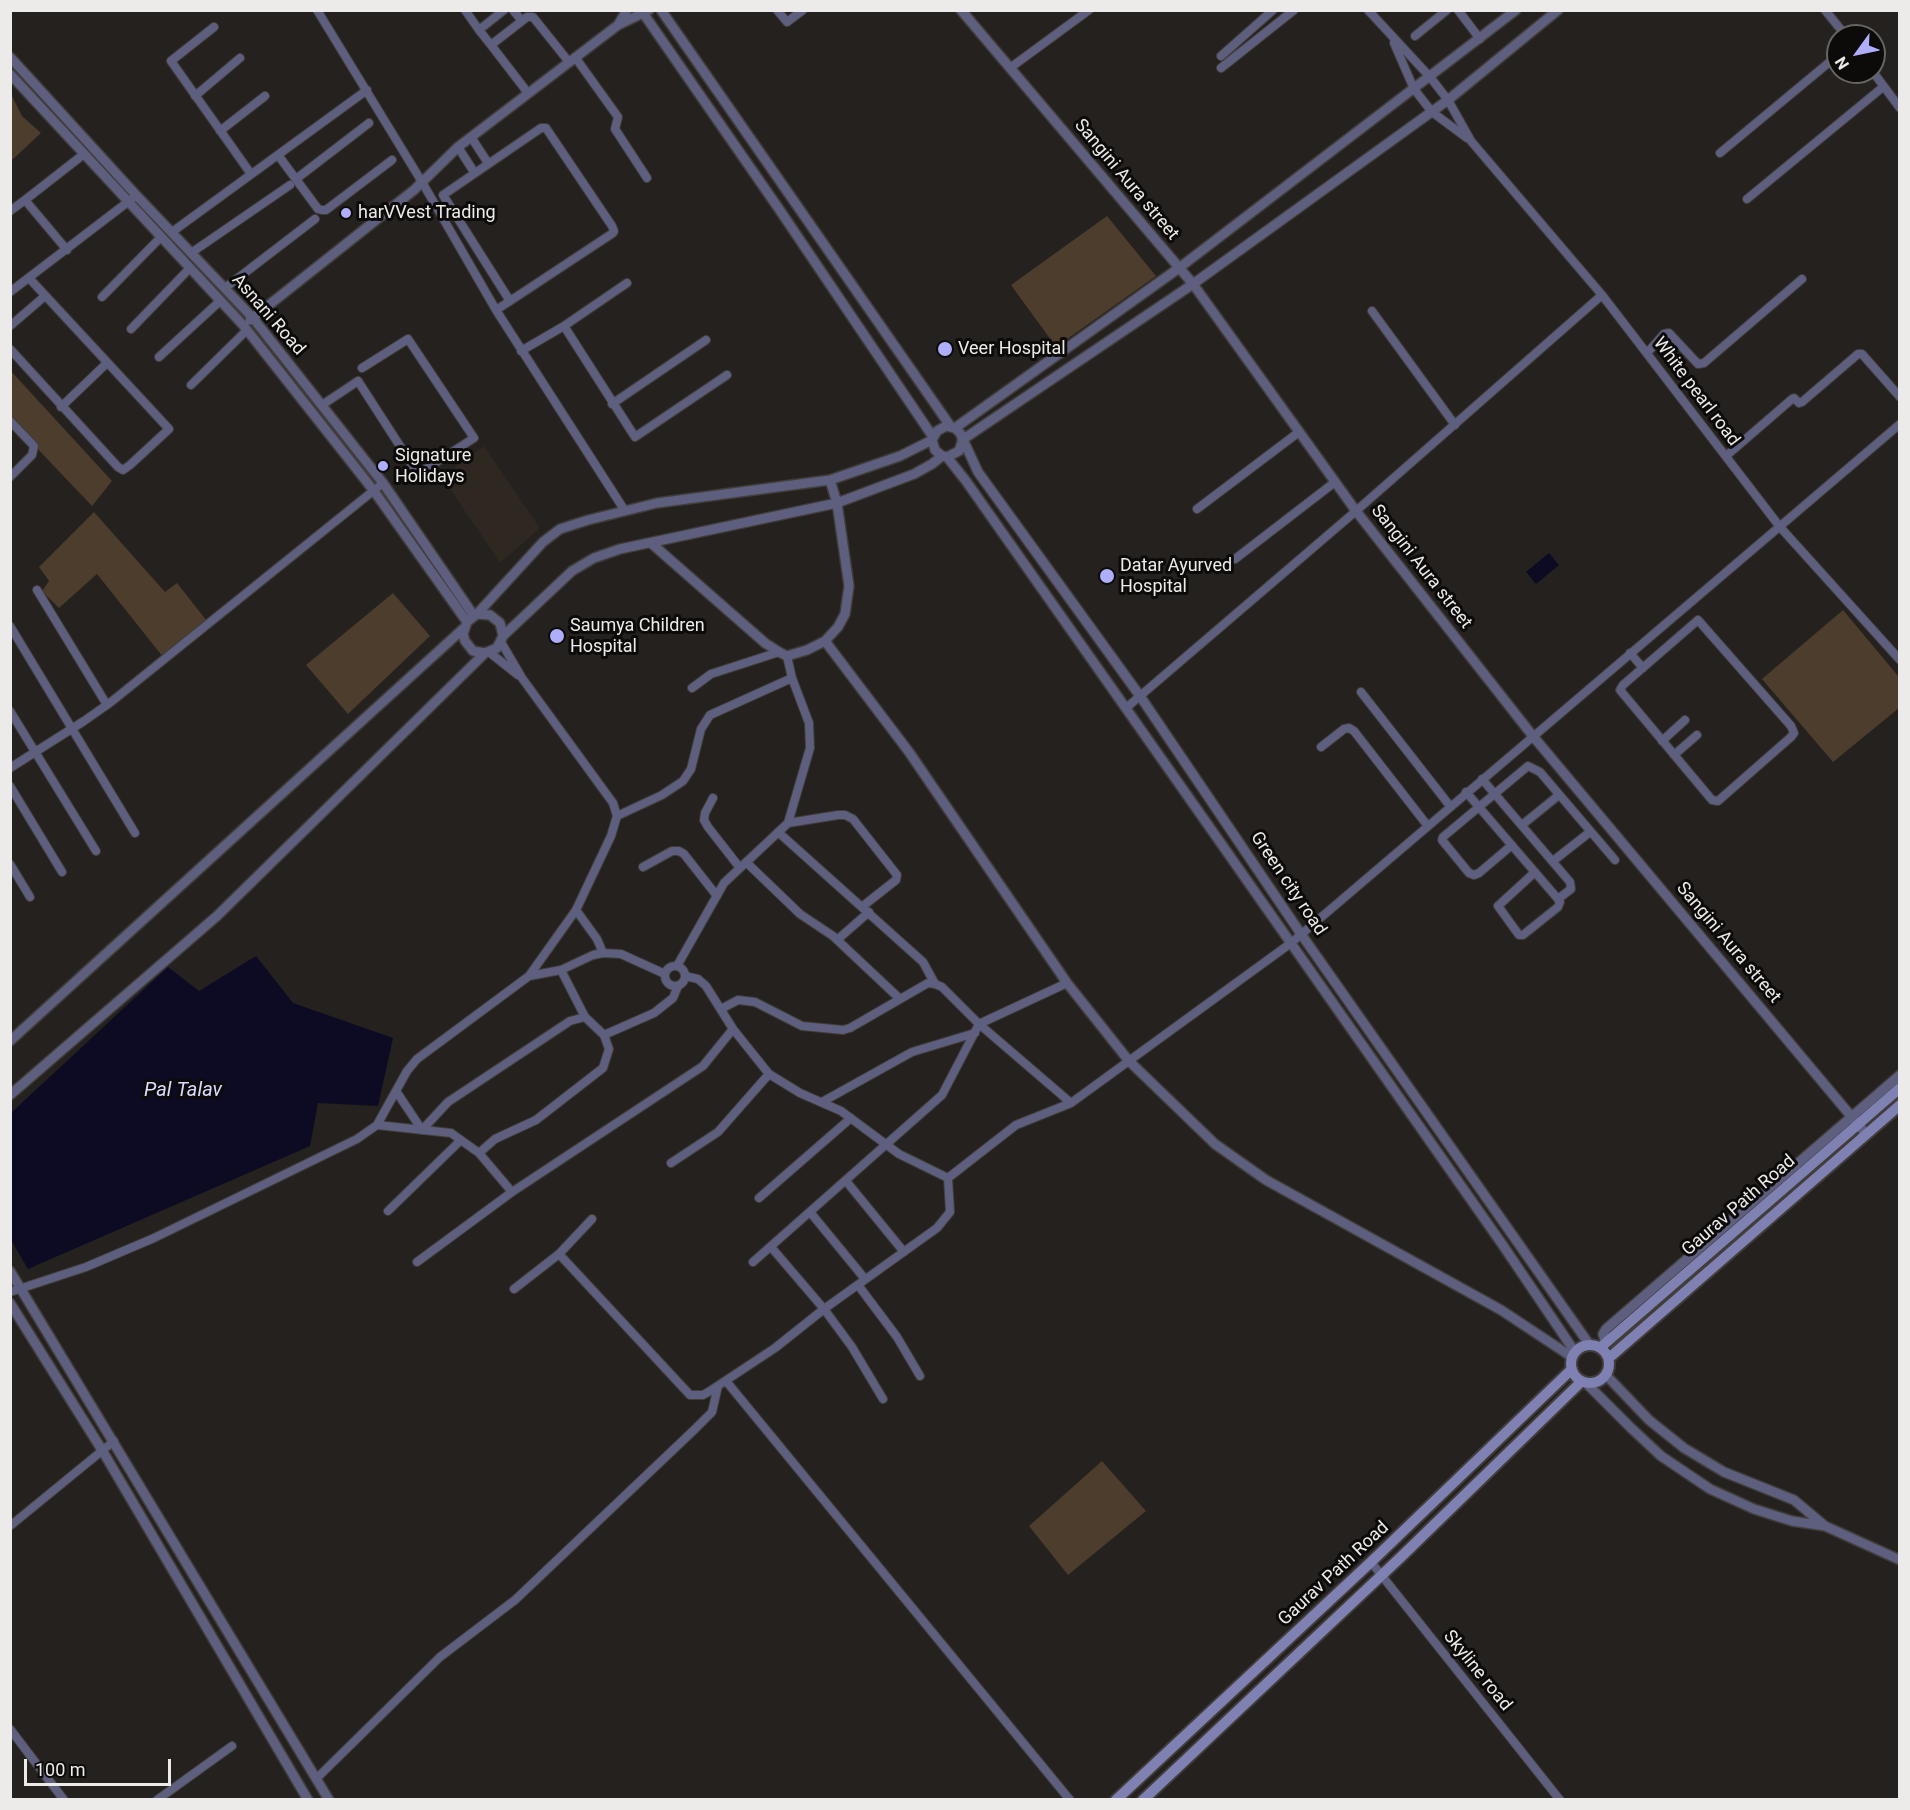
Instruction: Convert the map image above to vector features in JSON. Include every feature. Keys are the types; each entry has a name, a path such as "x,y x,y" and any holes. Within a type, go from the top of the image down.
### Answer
{"main road":[{"name":"Gaurav Path Road","path":"1603,1345 1855,1120 1899,1088"},
{"name":"Gaurav Path Road","path":"1609,1358 1899,1105"},
{"path":"1589,1344 1603,1345 1609,1358 1610,1365 1606,1375 1599,1381 1584,1382 1575,1376 1572,1369 1573,1354 1589,1344"},
{"name":"Gaurav Path Road","path":"1116,1800 1371,1562 1572,1369"},
{"name":"Gaurav Path Road","path":"1143,1800 1584,1382"}],"street":[{"path":"317,10 367,90 521,351 625,511"},
{"path":"465,10 528,93"},
{"path":"479,30 504,10"},
{"path":"513,10 522,21"},
{"path":"618,25 627,10"},
{"path":"191,385 253,318 414,190 458,147 618,25 645,12 933,438 935,450 944,456 951,456 959,451 962,441 960,433 953,428 662,10"},
{"path":"777,10 788,22 803,10"},
{"name":"Sangini Aura street","path":"961,10 1193,284 1356,511 1532,735 1866,1134"},
{"path":"1010,68 1089,10"},
{"path":"1221,57 1273,10"},
{"path":"1221,68 1294,10"},
{"path":"1368,10 1430,77 1448,100 1470,141"},
{"path":"1415,36 1448,10"},
{"path":"1458,10 1480,39"},
{"path":"10,1041 471,620 543,542 560,529 657,503 830,480 900,456 933,438 941,428 953,428 1179,268 1516,10"},
{"path":"962,441 1193,284 1432,112 1558,10"},
{"path":"1825,10 1836,24"},
{"path":"491,45 529,16 533,17 572,59 618,117 615,129 647,178"},
{"path":"214,27 171,61 251,174"},
{"path":"1392,38 1414,89 1432,112 1470,141"},
{"name":"Asnani Road","path":"10,57 132,198 161,237 245,328 374,491 471,620"},
{"path":"195,96 240,58"},
{"path":"1720,153 1826,66"},
{"name":"Asnani Road","path":"10,74 84,154 172,232 253,318 383,483 471,620"},
{"path":"1881,84 1899,108"},
{"path":"1748,199 1883,87"},
{"path":"172,232 367,90"},
{"path":"220,131 265,96"},
{"path":"191,253 293,182 369,123"},
{"path":"496,310 510,301 614,231 546,128 474,172 444,193 443,197 510,301"},
{"path":"471,137 488,163"},
{"name":"White pearl road","path":"1470,141 1602,295 1779,527 1899,660"},
{"path":"458,147 474,172"},
{"path":"10,211 84,154"},
{"path":"278,155 293,182 318,209 326,210 392,160"},
{"path":"10,292 132,198"},
{"path":"25,200 67,250"},
{"path":"225,288 315,219"},
{"path":"102,297 161,237"},
{"path":"131,329 190,268"},
{"path":"10,349 123,470 169,429 29,278"},
{"path":"1647,353 1664,334 1669,333 1698,364 1704,363 1802,279"},
{"path":"521,351 564,326 627,283"},
{"path":"1126,708 1356,511 1602,295"},
{"path":"10,326 45,296"},
{"path":"159,357 220,301"},
{"path":"1372,311 1455,424"},
{"path":"564,326 635,437 727,375"},
{"path":"322,405 358,381 418,474 474,438 408,339 362,368"},
{"path":"612,404 706,340"},
{"path":"1726,456 1792,399 1795,398 1800,403 1858,354 1862,354 1899,397"},
{"path":"61,406 108,363"},
{"path":"10,421 34,446 32,455 10,477"},
{"path":"948,1178 1016,1125 1071,1103 1291,943 1426,825 1899,424"},
{"path":"1197,509 1299,432"},
{"name":"Green city road","path":"962,441 978,472 1140,696 1301,934 1589,1344"},
{"path":"10,1095 217,916 487,653 497,648 502,639 572,571 582,564 620,549 837,503 914,474 944,456"},
{"name":"Green city road","path":"944,456 966,481 1496,1235 1573,1354"},
{"path":"692,688 711,674 783,654 807,650 825,641 838,627 845,614 849,586 837,503 830,480"},
{"path":"10,768 107,705 383,483"},
{"path":"1235,559 1335,483"},
{"path":"651,543 765,643 783,654 809,723 810,748 788,823 724,883 677,966 668,969 665,975"},
{"path":"36,590 107,705"},
{"path":"10,1292 86,1267 154,1238 341,1148 377,1125 407,1071 426,1050 528,976 576,910 611,836 617,816 613,803 597,779 522,678 502,639 503,630 496,618 490,615 471,620 463,634 468,646 473,651 487,653 522,678"},
{"path":"1699,621 1791,726 1794,733 1718,801 1712,800 1662,741 1620,690 1694,622 1699,621"},
{"path":"10,626 135,833"},
{"path":"825,641 909,753 1067,983 1129,1061 1215,1144 1266,1180 1501,1310 1573,1354"},
{"path":"1630,653 1643,668"},
{"path":"617,816 662,795 683,781 691,769 701,729 710,715 792,678"},
{"path":"1360,692 1450,806"},
{"path":"10,711 96,851"},
{"path":"1662,741 1685,720"},
{"path":"1321,747 1344,729 1349,728 1354,731 1426,825"},
{"path":"1674,755 1697,735"},
{"path":"1512,845 1479,873 1469,873 1443,837 1528,766 1540,772 1615,860"},
{"path":"1482,779 1570,882 1572,887 1558,899"},
{"path":"10,786 62,872"},
{"path":"1466,792 1479,806 1558,899 1558,907 1523,935 1518,934 1498,906 1535,872"},
{"path":"1522,825 1559,795"},
{"path":"713,798 704,820 743,865 800,914 837,940 900,999"},
{"path":"788,823 838,815 845,815 853,819 897,875 896,880 862,906"},
{"path":"778,832 923,962 936,984"},
{"path":"1553,861 1590,832"},
{"path":"643,867 672,851 679,851 684,854 717,896"},
{"path":"10,864 30,897"},
{"path":"576,910 597,939 603,953"},
{"path":"837,940 869,912"},
{"path":"528,976 561,970 593,955 621,954 665,975 669,984 678,986"},
{"path":"604,1035 654,1013 673,998 678,986 686,976 683,969 677,966"},
{"path":"479,1153 495,1139 536,1120 603,1068 609,1049 604,1035 585,1017 561,970"},
{"path":"686,976 698,979 706,986 733,1029 770,1074 800,1093 841,1111 898,1154 948,1178"},
{"path":"721,1009 738,1000 754,1002 802,1026 843,1030 928,983 936,984 1071,1103"},
{"path":"753,1262 942,1095 980,1024 1067,983"},
{"path":"422,1130 448,1102 570,1021 585,1017"},
{"path":"417,1262 512,1192 703,1065 733,1029"},
{"path":"822,1102 912,1052 975,1033"},
{"path":"671,1163 718,1132 770,1074"},
{"path":"1855,1120 1899,1075"},
{"path":"396,1091 422,1130"},
{"path":"759,1198 851,1118"},
{"path":"377,1125 451,1133 479,1153 512,1192"},
{"path":"388,1211 460,1140"},
{"path":"560,1254 690,1395 703,1395 775,1348 824,1309 937,1228 950,1212 948,1178"},
{"path":"846,1181 904,1252"},
{"path":"810,1212 865,1279"},
{"path":"514,1289 560,1254 592,1219"},
{"path":"771,1246 824,1309 852,1347 884,1399"},
{"path":"10,1271 316,1779 324,1798"},
{"path":"858,1285 897,1337 920,1376"},
{"path":"10,1304 102,1450 309,1800"},
{"path":"1606,1375 1649,1420 1684,1448 1724,1472 1794,1500 1825,1526 1899,1560"},
{"path":"726,1381 1070,1800"},
{"path":"1584,1382 1661,1456 1710,1489 1754,1509 1792,1521 1825,1526"},
{"path":"316,1779 440,1657 515,1600 696,1429 712,1412 718,1386"},
{"path":"10,1526 114,1441"},
{"path":"1674,1464 1684,1448"},
{"name":"Skyline road","path":"1371,1562 1560,1800"},
{"path":"10,1729 64,1800"},
{"path":"157,1800 232,1746"}],"shaded area":[{"path":"11,94 22,116 41,133 11,161"},
{"path":"1107,216 1156,276 1056,347 1011,285"},
{"path":"10,370 112,481 92,506 11,421"},
{"path":"484,446 540,528 500,563 442,477"},
{"path":"94,512 165,592 177,583 207,621 163,657 97,574 59,608 42,591 49,581 39,567"},
{"path":"393,593 430,636 348,714 306,665"},
{"path":"1843,610 1899,677 1899,708 1833,762 1762,679"},
{"path":"1102,1461 1146,1511 1068,1575 1029,1526"}],"water":[{"path":"1549,553 1559,565 1536,584 1526,572"},
{"name":"Pal Talav","path":"256,956 293,1003 393,1038 378,1106 318,1103 310,1146 28,1269 11,1240 11,1113 168,967 199,991"}],"place":[{"name":"harVVest Trading","path":"346,213"},
{"name":"Veer Hospital","path":"945,349"},
{"name":"Signature Holidays","path":"383,466"},
{"name":"Datar Ayurved Hospital","path":"1107,576"},
{"name":"Saumya Children Hospital","path":"557,636"}]}
